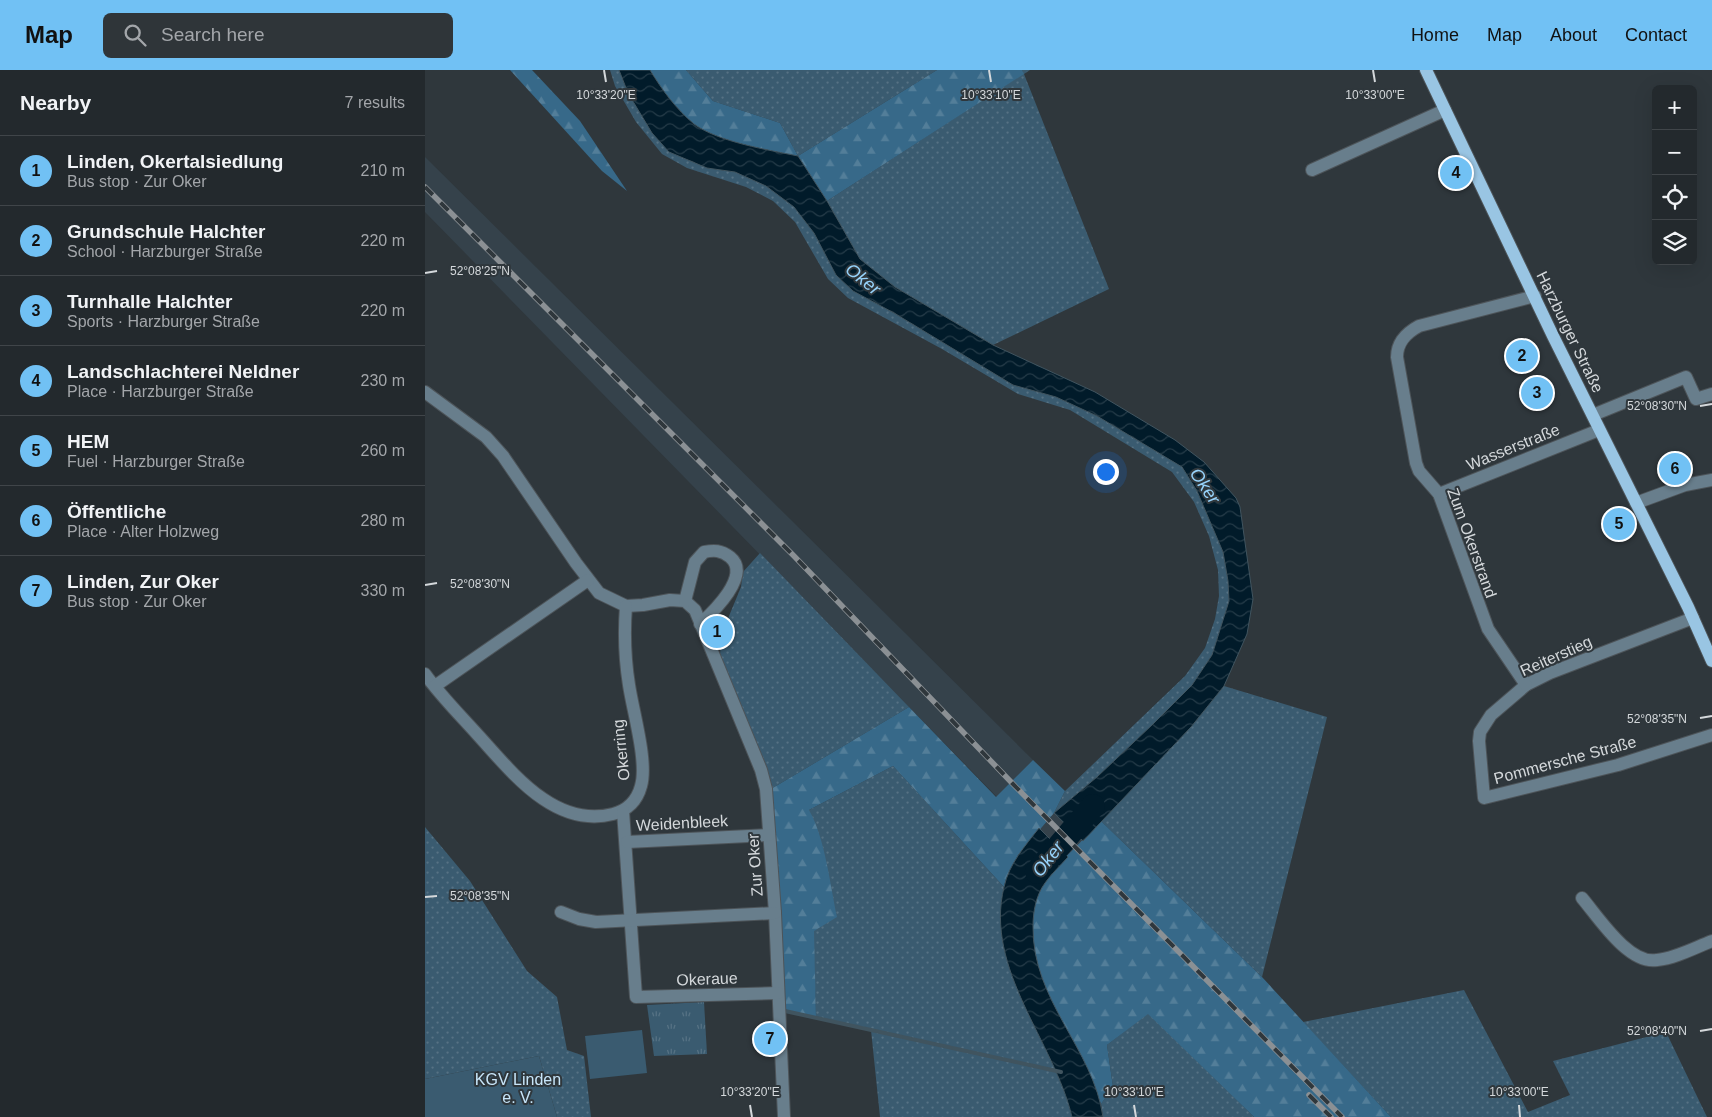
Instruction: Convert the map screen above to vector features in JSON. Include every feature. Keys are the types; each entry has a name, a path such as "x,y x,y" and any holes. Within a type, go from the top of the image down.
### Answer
{"main road":[{"name":"Harzburger Straße","path":"1426,70 1599,430 1693,618 1712,662"}],"street":[{"path":"1312,170 1445,110"},
{"name":"Zum Okerstrand","path":"1526,685 1488,629 1439,494 1419,472 1415,463 1397,357 1399,344 1410,331 1419,326 1535,296"},
{"path":"1593,415 1686,377 1696,399 1712,394"},
{"path":"425,392 487,436 599,593 626,606 643,606 670,600 685,601 695,562 704,552 723,552 732,559 736,571 735,583 713,613 700,624"},
{"name":"Wasserstraße","path":"1439,494 1599,430"},
{"path":"1636,503 1685,485 1712,480"},
{"path":"435,686 588,580"},
{"name":"Zur Oker","path":"685,601 695,610 761,770 766,790 775,913 784,1117"},
{"name":"Okerring","path":"623,811 637,797 643,776 628,683 626,606"},
{"name":"Reiterstieg","path":"1484,798 1480,732 1491,715 1526,685 1550,673 1693,618"},
{"path":"425,674 515,776 534,794 557,806 578,813 607,815 623,811 632,920"},
{"name":"Pommersche Straße","path":"1484,798 1618,765 1712,735"},
{"name":"Weidenbleek","path":"627,842 769,835"},
{"path":"1582,898 1631,952 1645,960 1667,958 1712,941"},
{"path":"561,912 579,919 596,922 775,913"},
{"name":"Okeraue","path":"632,920 636,997 778,993"}],"shaded area":[{"path":"425,157 1033,760 1017,777 1223,977 1101,890 1002,792 997,797 425,212"}],"green space":[{"path":"510,70 532,70 580,121 627,191 602,171"},
{"path":"610,70 619,70 628,93 707,168 735,172 766,186 794,207 814,233 836,275 853,291 894,313 1013,385 1056,397 1097,416 1183,467 1197,491 1223,552 1228,581 1229,601 1212,655 1192,685 1152,725 1097,777 1054,813 1065,791 1185,676 1205,648 1215,619 1219,596 1218,570 1209,536 1194,502 1172,472 1070,410 1018,394 942,349 848,298 828,279 795,222 773,201 746,187 687,168 662,154 636,122 615,86"},
{"path":"650,70 686,70 713,101 780,123 798,156 744,144 716,136 704,130 694,124 675,106"},
{"path":"686,70 937,70 798,156 780,123 713,101"},
{"path":"937,70 1022,70 1024,74 827,201 798,156"},
{"path":"1022,70 1030,70 1024,74 1109,289 993,345 895,287 860,259 827,201 1023,74"},
{"path":"760,553 909,707 771,789 720,654 722,633 741,587 743,572"},
{"path":"1224,686 1327,717 1262,977 1101,821 1191,727"},
{"path":"909,707 996,797 1033,760 1065,791 1054,813 1018,855 1004,887 893,766 809,810 815,821 823,847 837,917 814,931 816,1017 785,1011 771,789"},
{"path":"893,766 1004,887 1001,922 1026,1007 1048,1050 1068,1099 1072,1117 880,1117 871,1030 816,1017 809,810"},
{"path":"1101,821 1262,977 1391,1117 1254,1117 1148,1014 1107,1045 1113,1087 1101,1104 1049,995 1038,966 1032,937 1033,909 1044,883 1049,875"},
{"path":"425,827 470,881 527,971 557,997 567,1050 584,1056 591,1117 557,1117 539,1056 425,1079"},
{"path":"1464,990 1528,1112 1570,1095 1553,1061 1666,1032 1707,1117 1391,1117 1303,1022"},
{"path":"704,1002 707,1054 654,1056 647,1005"},
{"path":"1148,1013 1254,1117 1103,1117 1101,1104 1113,1087 1107,1045"},
{"path":"642,1030 647,1073 590,1079 585,1036"},
{"name":"KGV Linden e. V.","path":"539,1056 557,1117 425,1117 425,1079"}],"water":[{"path":"619,70 650,70 664,92 687,118 716,136 798,156 827,201 860,259 895,287 993,345 1095,392 1175,440 1204,462 1236,498 1240,507 1253,599 1247,634 1224,686 1191,727 1083,841 1054,813 1097,777 1192,685 1212,655 1229,601 1228,581 1223,552 1197,491 1182,467 1097,416 1056,397 1013,385 894,313 853,291 836,275 814,233 794,207 766,186 735,172 707,168 669,152 652,133 628,93"},
{"path":"1039,828 1068,857 1047,880 1037,898 1033,921 1035,953 1042,978 1052,1001 1088,1069 1097,1092 1103,1117 1072,1117 1063,1089 1012,976 1004,947 1000,917 1006,879 1018,856"}],"waterway":[{"name":"Oker","path":"1037,872 1093,806"},
{"path":"785,1011 1061,1072"}],"railway":[{"path":"425,187 794,556 1012,783 1342,1117"},
{"path":"1309,1095 1331,1117"}],"place":[{"name":"Landschlachterei Neldner","path":"1456,173"},
{"name":"Grundschule Halchter","path":"1522,356"},
{"name":"Turnhalle Halchter","path":"1537,393"},
{"name":"Öffentliche","path":"1675,469"},
{"name":"HEM","path":"1619,524"},
{"name":"Linden, Okertalsiedlung","path":"717,632"},
{"name":"Linden, Zur Oker","path":"770,1039"}]}
